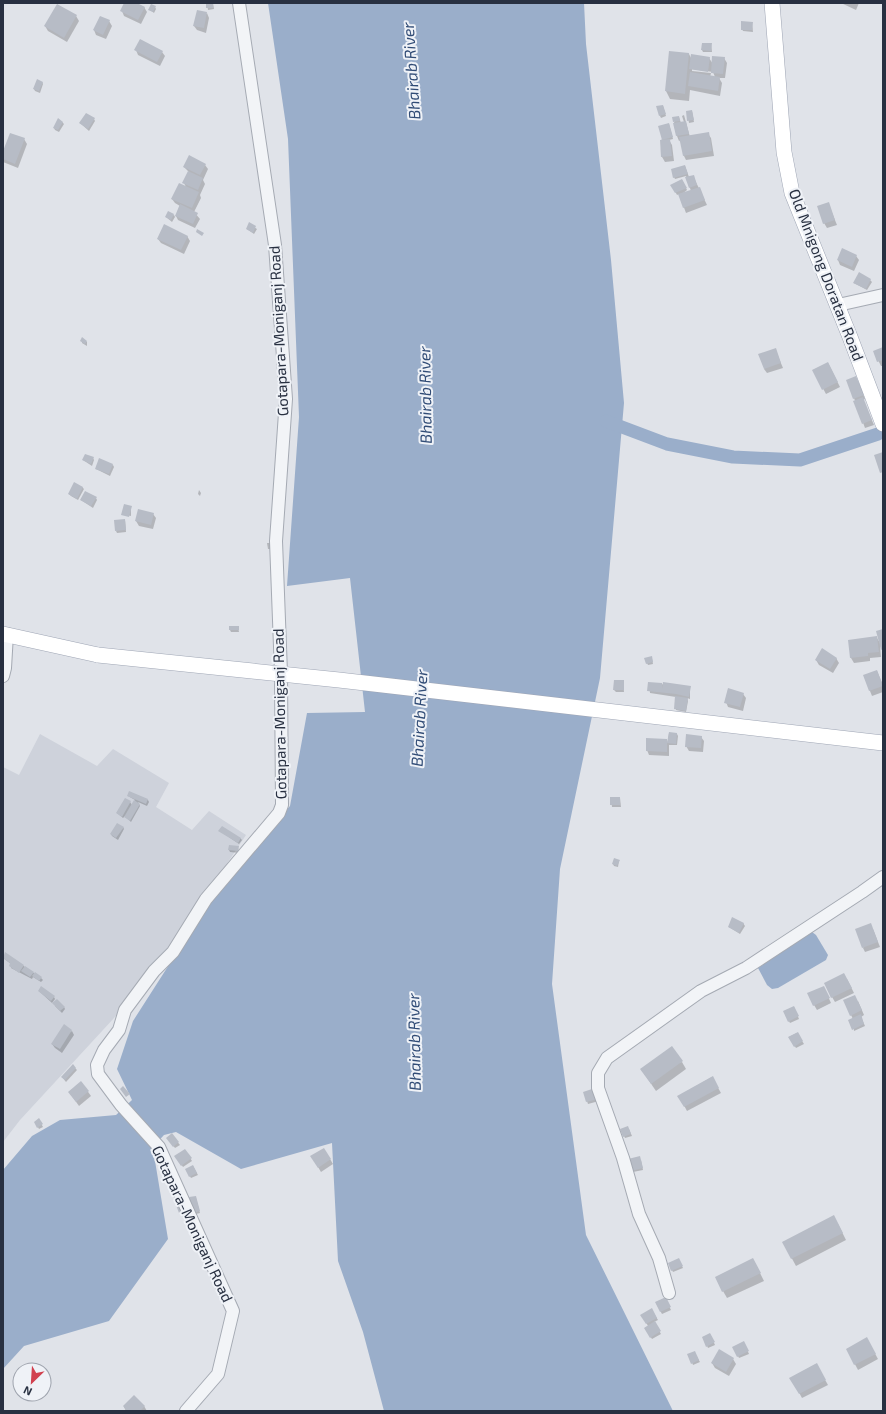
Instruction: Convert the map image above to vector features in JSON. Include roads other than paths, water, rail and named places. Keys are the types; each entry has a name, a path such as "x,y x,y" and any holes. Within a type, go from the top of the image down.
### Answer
{"main road":[{"name":"Old Mnigong Doratan Road","path":"772,3 784,152 792,193 838,305 883,424"},
{"path":"5,634 98,655 339,680 883,743"}],"street":[{"name":"Gotapara-Moniganj Road","path":"186,1411 218,1374 233,1311 159,1147 121,1105 98,1074 97,1065 104,1050 119,1030 124,1010 154,971 173,952 206,899 279,813 282,805 281,673 276,541 286,399 276,245 239,3"},
{"path":"838,305 883,295"},
{"path":"3,676 5,668 5,634"},
{"path":"669,1293 659,1258 639,1214 623,1158 598,1088 598,1074 607,1058 701,991 746,968 883,877"}],"water":[{"name":"Bhairab River","path":"268,3 584,3 586,44 611,260 624,403 600,678 560,869 552,984 586,1235 673,1411 384,1411 363,1332 338,1261 332,1143 241,1169 176,1132 164,1135 150,1150 154,1155 168,1239 109,1321 24,1346 3,1369 3,1170 32,1136 60,1120 116,1115 132,1100 117,1069 133,1021 224,879 290,806 307,713 365,712 350,578 287,586 299,417 288,139"},
{"path":"812,932 816,935 828,955 826,960 778,988 772,989 767,985 758,968"}],"waterway":[{"path":"606,421 667,444 733,457 800,460 878,434"}]}
